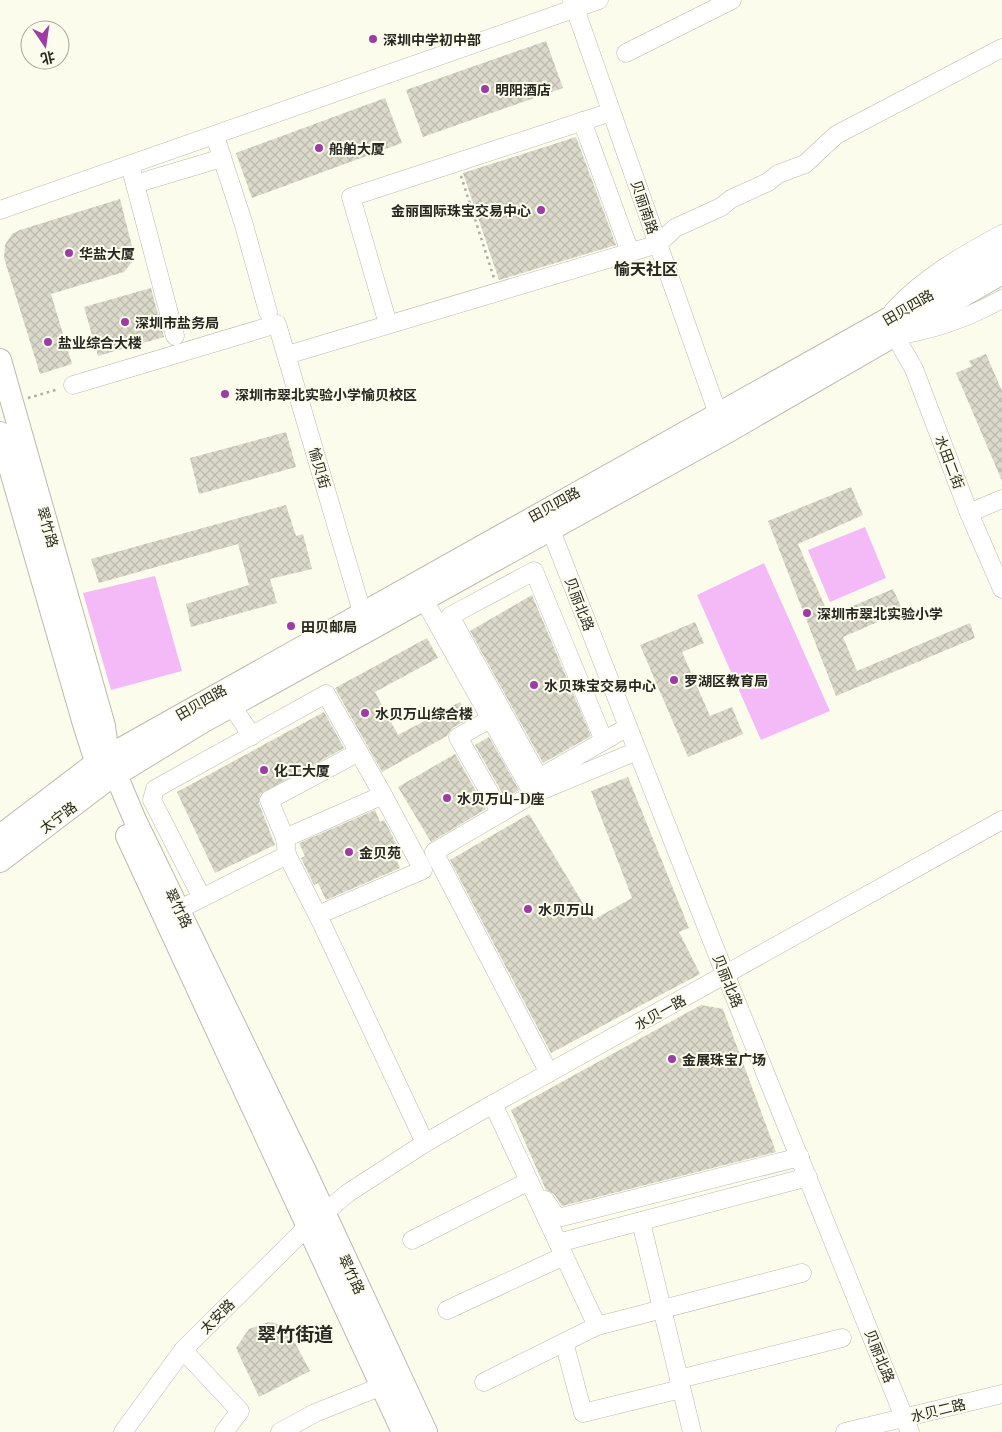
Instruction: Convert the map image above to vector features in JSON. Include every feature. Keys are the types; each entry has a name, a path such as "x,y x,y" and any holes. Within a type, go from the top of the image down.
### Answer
{"main road":[{"name":"田贝四路","path":"198,714 232,706 550,528 890,328 1002,255"},
{"name":"田贝四路","path":"106,769 362,612 718,414 1002,273"},
{"name":"翠竹路","path":"0,360 104,726 106,769 136,820 180,909 426,1432"},
{"name":"翠竹路","path":"0,433 106,769 307,1227 403,1432"},
{"name":"太宁路","path":"0,836 106,769"},
{"name":"太宁路","path":"0,861 106,769"}],"street":[{"path":"0,210 215,136 574,5 599,0"},
{"path":"626,53 732,0"},
{"name":"贝丽南路","path":"574,5 718,414"},
{"path":"286,355 658,244 674,228 721,207 731,199 768,182 778,174 805,164 836,135 1002,48"},
{"path":"388,324 351,197 611,112"},
{"path":"582,121 630,252"},
{"name":"愉贝街","path":"215,136 272,318 286,355 362,612"},
{"path":"135,184 222,158"},
{"path":"130,165 175,336"},
{"path":"1002,234 924,282 906,297 890,328 928,331 965,317 1002,299"},
{"path":"72,385 272,318"},
{"name":"水田二街","path":"890,328 914,368 969,513 1002,589"},
{"path":"969,513 1002,499"},
{"name":"贝丽北路","path":"550,528 726,974 908,1425"},
{"path":"604,741 534,571 450,616 539,778 604,741 628,727"},
{"path":"423,598 533,794"},
{"path":"202,898 152,800 155,790 326,694 424,870 318,915"},
{"path":"232,706 252,736"},
{"path":"490,719 458,737 501,812"},
{"path":"549,1073 434,852 533,794 637,751"},
{"path":"359,752 269,800 286,847 425,1143"},
{"path":"180,909 202,898 286,847 383,795"},
{"name":"水贝一路","path":"324,1213 348,1193 425,1143 1002,820"},
{"path":"497,1102 548,1206 555,1215 562,1217 800,1156"},
{"path":"497,1102 529,1181 597,1326"},
{"path":"447,1310 561,1249 641,1222 808,1177"},
{"path":"412,1240 529,1181"},
{"name":"太安路","path":"123,1432 183,1350 307,1227 324,1213"},
{"path":"641,1222 692,1432"},
{"path":"484,1382 597,1326 802,1273"},
{"path":"564,1342 583,1413 842,1338"},
{"path":"183,1350 240,1412 224,1432"},
{"path":"280,1432 315,1413 382,1386"},
{"name":"水贝二路","path":"845,1432 908,1425 1002,1394"}],"path":[{"path":"456,162 498,291"},
{"path":"12,402 52,391"}],"shaded area":[{"path":"865,527 886,578 830,602 808,550"},
{"path":"764,563 830,711 761,740 697,595"},
{"path":"155,576 182,671 111,690 83,593"}],"building":[{"name":"明阳酒店","path":"546,41 563,88 423,137 406,90"},
{"name":"船舶大厦","path":"385,98 402,143 252,198 236,153"},
{"name":"金丽国际珠宝交易中心","path":"576,137 616,245 499,280 463,173"},
{"name":"华盐大厦","path":"120,199 133,250 132,262 124,272 51,294 72,364 40,374 4,258 5,245 12,234 20,230"},
{"name":"深圳市盐务局","path":"151,288 164,337 98,356 84,307"},
{"path":"986,354 1002,391 1002,481 956,373 972,366 969,361"},
{"path":"286,432 296,467 199,494 190,458"},
{"path":"851,487 863,515 798,544 829,616 893,589 903,611 843,637 857,671 970,623 975,638 836,696 768,521"},
{"path":"286,505 296,536 303,534 312,569 270,579 277,603 191,627 186,604 249,585 238,544 99,583 91,559"},
{"name":"水贝珠宝交易中心","path":"532,595 591,736 543,763 470,631"},
{"name":"罗湖区教育局","path":"695,622 704,643 682,652 710,716 732,707 743,734 688,757 640,645"},
{"name":"水贝万山综合楼","path":"427,638 438,658 375,692 398,735 460,702 469,719 452,728 447,736 382,772 335,688"},
{"name":"化工大厦","path":"324,712 344,748 260,794 259,804 275,845 215,873 177,792"},
{"path":"489,737 519,790 505,798 475,745"},
{"name":"水贝万山-D座","path":"455,754 486,809 431,842 398,787"},
{"name":"水贝万山","path":"628,777 689,928 679,932 700,974 551,1053 450,860 529,814 593,920 632,898 591,791"},
{"name":"金贝苑","path":"375,810 380,822 384,820 397,846 392,848 400,868 326,900 318,883 314,885 301,858 305,856 299,843"},
{"name":"金展珠宝广场","path":"701,1005 723,1009 776,1152 562,1206 554,1194 546,1190 511,1110"},
{"path":"269,1322 286,1326 310,1371 259,1397 236,1348 249,1329"}],"place":[{"name":"深圳中学初中部","path":"373,39"},
{"name":"明阳酒店","path":"485,89"},
{"name":"船舶大厦","path":"319,148"},
{"name":"金丽国际珠宝交易中心","path":"541,210"},
{"name":"华盐大厦","path":"69,253"},
{"name":"深圳市盐务局","path":"125,322"},
{"name":"盐业综合大楼","path":"48,342"},
{"name":"深圳市翠北实验小学愉贝校区","path":"225,394"},
{"name":"深圳市翠北实验小学","path":"807,613"},
{"name":"田贝邮局","path":"291,626"},
{"name":"罗湖区教育局","path":"674,680"},
{"name":"水贝珠宝交易中心","path":"534,685"},
{"name":"水贝万山综合楼","path":"365,713"},
{"name":"化工大厦","path":"264,770"},
{"name":"水贝万山-D座","path":"447,798"},
{"name":"金贝苑","path":"349,852"},
{"name":"水贝万山","path":"528,909"},
{"name":"金展珠宝广场","path":"672,1059"}],"district":[{"name":"愉天社区","path":"646,268"},
{"name":"翠竹街道","path":"295,1333"}]}
